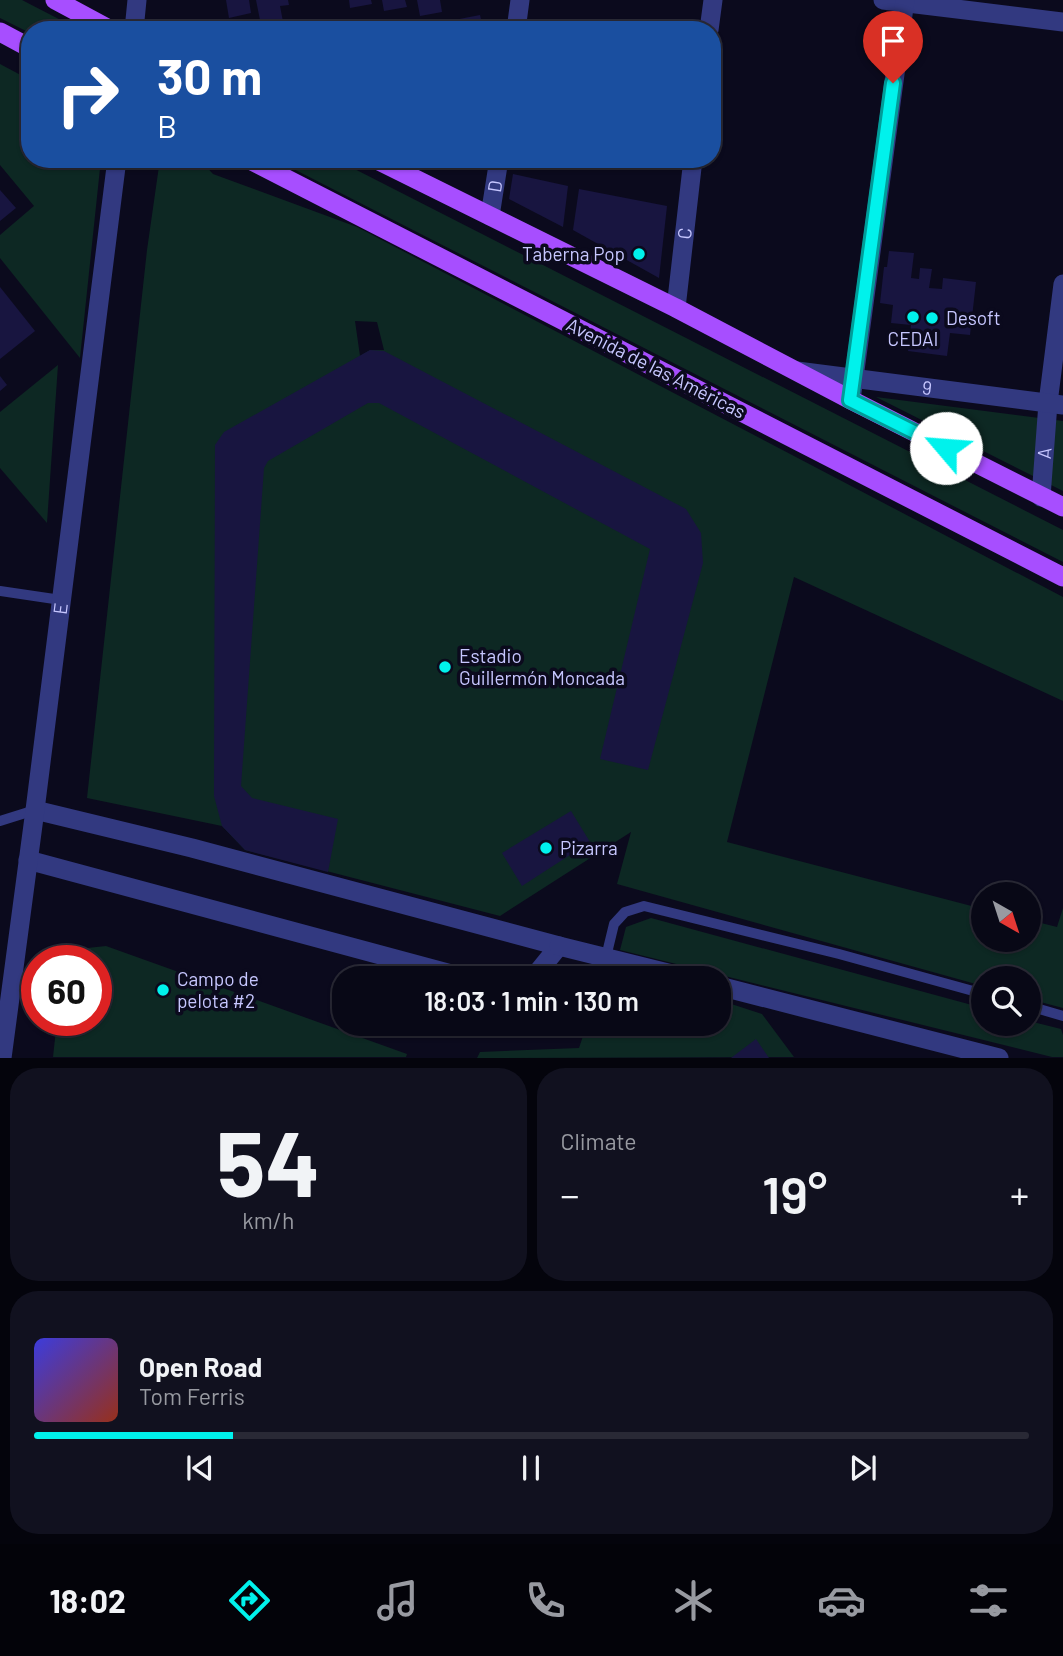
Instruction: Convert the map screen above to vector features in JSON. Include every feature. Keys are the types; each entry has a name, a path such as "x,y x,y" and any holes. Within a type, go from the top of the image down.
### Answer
{"main road":[{"path":"55,0 94,21"},
{"path":"0,32 21,43"},
{"name":"Avenida de las Américas","path":"266,168 1063,577"},
{"path":"392,168 676,308 1063,508"}],"street":[{"path":"135,21 137,0"},
{"path":"517,21 520,0"},
{"path":"710,21 713,0"},
{"path":"883,0 1063,22"},
{"path":"850,400 904,1"},
{"name":"E","path":"2,1058 2,1027 35,810 116,168"},
{"name":"D","path":"490,216 498,168"},
{"name":"C","path":"676,308 692,168"},
{"name":"A","path":"1041,496 1055,404 1063,284"},
{"name":"9","path":"793,370 1055,404"},
{"path":"35,810 192,848 641,966"},
{"path":"28,860 421,966"},
{"path":"543,966 559,946"},
{"path":"731,989 999,1058"}],"lane":[{"path":"0,591 61,600"},
{"path":"0,821 35,810"},
{"path":"606,957 614,924 625,912 644,906 839,954 971,990"},
{"path":"1041,1010 1063,1016"}],"green space":[{"path":"0,0 22,0 63,21 21,21 21,28 0,18"},
{"path":"0,64 21,75 21,168 100,168 80,358 0,258 0,235 34,206 0,165"},
{"path":"159,168 207,168 213,174 357,227 1063,597 1063,701 794,577 727,842 971,906 971,952 1041,952 1041,923 1057,927 1063,908 1063,1008 1041,1002 1041,966 971,966 971,983 617,884 631,832 500,916 245,850 222,826 87,798 147,250","holes":["355,321 377,322 384,350 370,350 360,356"]},
{"path":"292,168 353,168 1063,530 1063,562"},
{"path":"58,365 47,523 0,468 0,412"},
{"path":"876,397 1063,421 1063,491 1043,481"},
{"path":"651,918 971,1005 971,1036 1041,1036 1041,1024 1061,1029 1063,1057 1052,1057 731,977 731,966 685,966 620,950 626,927"},
{"name":"Campo de pelota #2","path":"112,948 332,1027 332,1036 357,1036 407,1054 406,1057 53,1057 55,1036 112,1036"},
{"path":"731,1004 762,1014 794,1057 477,1058 480,1052 579,1048 583,1036 731,1036"}],"building":[{"path":"226,0 249,0 251,13 229,18"},
{"path":"256,0 288,0 289,5 280,6 283,21 260,21"},
{"path":"349,0 371,0 372,4 350,8"},
{"path":"382,0 405,0 407,7 384,11"},
{"path":"417,0 440,0 442,12 420,16"},
{"path":"480,15 481,21 449,21"},
{"path":"513,174 568,186 563,227 509,199"},
{"name":"Taberna Pop","path":"579,189 667,206 659,278 573,230"},
{"path":"0,190 16,208 0,221"},
{"path":"889,251 914,253 911,278 919,279 920,268 932,269 929,288 942,289 943,278 976,282 970,335 950,333 947,356 908,351 911,325 891,323 893,305 880,303 884,267 887,267"},
{"path":"0,287 35,331 0,359"},
{"path":"370,350 384,351 686,509 701,533 703,563 648,770 600,759 650,549 379,403 368,403 268,461 264,468 241,786 252,798 338,819 328,872 245,850 222,826 214,796 215,445 224,432"},
{"path":"0,376 7,385 0,391"},
{"name":"Pizarra","path":"571,811 590,842 522,886 502,853"},
{"path":"756,1039 769,1058 731,1058"}],"place":[{"name":"Taberna Pop","path":"639,254"},
{"name":"CEDAI","path":"913,317"},
{"name":"Desoft","path":"932,318"},
{"name":"Estadio Guillermón Moncada","path":"445,667"},
{"name":"Pizarra","path":"546,848"},
{"name":"Campo de pelota #2","path":"163,990"}],"route":[{"path":"893,83 850,400 946,448"}]}
